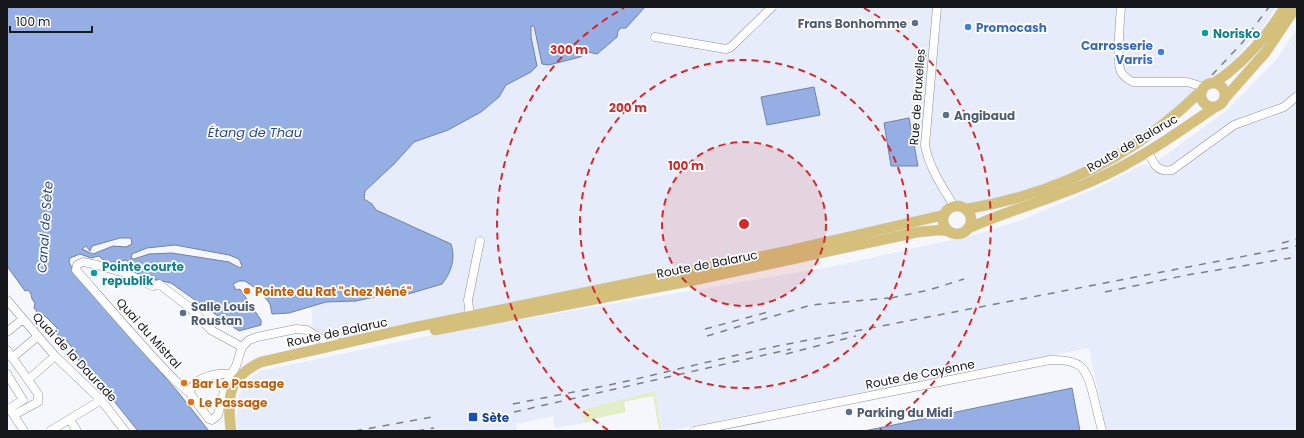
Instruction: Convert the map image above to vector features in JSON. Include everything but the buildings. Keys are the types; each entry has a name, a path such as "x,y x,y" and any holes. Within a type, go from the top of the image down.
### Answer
{"main road":[{"path":"1285,7 1275,22 1240,63 1214,83 1202,89 1203,102 1208,106 1215,107 1221,104 1265,53 1296,7"},
{"path":"1214,83 1223,88 1225,98"},
{"name":"Route de Balaruc","path":"967,209 997,204 1034,194 1061,183 1123,153 1141,142 1169,121 1202,89"},
{"name":"Route de Balaruc","path":"969,228 1000,215 1054,197 1094,180 1148,151 1215,107"},
{"path":"954,206 961,206 967,209 972,218 969,228 964,233 958,234 948,231 943,222 944,215 948,209 954,206"},
{"name":"Route de Balaruc","path":"230,401 239,385 255,371 319,344 471,320 944,215"},
{"name":"Route de Balaruc","path":"232,431 229,413 230,392 233,385 247,370 261,362 309,351 319,344 342,344 690,281 918,232 940,230 948,231"}],"street":[{"path":"655,37 726,49 731,47 772,7"},
{"name":"Rue de Bruxelles","path":"937,7 925,132 927,156 938,179 954,206"},
{"path":"1121,7 1119,62 1121,72 1126,78 1133,82 1187,82 1202,89"},
{"path":"1148,151 1156,167 1165,171 1172,170 1234,125 1284,106 1297,97"},
{"path":"471,320 468,300 480,241"},
{"name":"Quai du Mistral","path":"231,374 222,393 218,415 212,420 209,419 189,392 184,390 76,270 77,265 83,262 125,274 152,289 159,284 192,310 211,330 242,347"},
{"name":"Quai de la Daurade","path":"7,300 56,356 101,400 126,431"},
{"path":"7,332 23,319"},
{"path":"189,392 191,387 203,378 222,373 231,374 236,366 242,347 249,340 257,336 296,328 307,330 319,344"},
{"path":"12,358 38,336"},
{"path":"7,350 38,394 38,402 9,408"},
{"path":"28,380 56,356"},
{"name":"Route de Cayenne","path":"694,431 1034,363 1061,360 1073,361 1087,372 1102,431"},
{"path":"7,374 23,400 9,408"},
{"path":"50,431 101,400"},
{"path":"9,408 24,431"},
{"path":"70,420 77,431"}],"shaded area":[{"path":"645,7 1276,7 1263,27 1233,60 1141,136 1078,170 1028,193 314,350 311,306 326,302 356,301 402,291 405,295 442,284 446,279 451,245 376,210 372,204 364,199 365,191 394,164 414,142 448,130 481,112 499,97 506,85 531,72 537,66 531,37 531,26 534,26 537,35 542,64 601,51 617,37 618,31 638,16"},
{"path":"1297,29 1297,431 1106,431 1089,348 668,431 663,431 655,392 582,410 584,423 555,428 553,416 516,424 517,431 238,431 236,419 239,395 247,381 260,371 437,334 835,266 978,234 1024,219 1099,187 1144,164 1149,167 1225,112 1277,59"}],"green space":[{"path":"655,391 662,431 653,431 659,430 653,396 624,402 626,412 593,419 593,421 584,423 582,410"}],"water":[{"name":"Étang de Thau","path":"7,7 645,7 626,28 621,28 618,31 617,37 597,54 588,52 580,57 549,65 542,64 534,26 531,26 531,37 537,66 531,72 506,85 499,97 481,112 448,130 414,142 394,164 365,191 364,199 372,204 376,210 451,244 453,255 452,265 442,284 405,295 402,291 356,301 326,302 289,313 272,314 270,304 261,292 245,281 239,281 233,284 236,290 240,289 261,320 261,325 239,331 171,283 153,279 131,271 132,265 126,260 108,262 99,256 91,258 80,254 70,258 69,262 72,268 112,315 111,316 178,392 209,431 138,431 114,401 103,392 92,370 86,370 78,360 79,356 66,340 62,340 55,331 57,328 45,316 42,318 34,308 35,303 31,294 28,290 25,291 7,266","holes":["120,238 131,238 132,244 126,247 113,246 93,254 82,249 86,246 90,251 92,246","175,245 229,255 239,259 242,266 240,268 229,262 172,253 149,254 134,259 131,258 132,254 147,248"]},
{"path":"814,87 820,115 767,125 761,97"},
{"path":"909,118 918,166 891,166 884,123"},
{"path":"1072,388 1080,431 863,431 869,430"}],"railway":[{"path":"1212,75 1242,43 1269,7"},
{"path":"1282,243 1297,239"},
{"path":"513,404 619,383 767,348 1297,246"},
{"path":"1105,292 1187,275 1297,257"},
{"path":"891,298 929,290 964,279"},
{"path":"707,336 811,305 889,298"},
{"path":"705,329 768,312"},
{"path":"786,354 856,336"},
{"path":"514,412 791,349"},
{"path":"355,431 432,417"},
{"path":"417,431 434,428"}],"place":[{"name":"Frans Bonhomme","path":"915,23"},
{"name":"Promocash","path":"968,27"},
{"name":"Norisko","path":"1205,33"},
{"name":"Carrosserie Varris","path":"1161,52"},
{"name":"Angibaud","path":"946,115"},
{"name":"Pointe courte republik","path":"94,273"},
{"name":"Pointe du Rat \"chez Néné\"","path":"247,291"},
{"name":"Salle Louis Roustan","path":"183,313"},
{"name":"Bar Le Passage","path":"184,383"},
{"name":"Le Passage","path":"191,402"},
{"name":"Parking du Midi","path":"849,412"},
{"name":"Sète","path":"473,417"}],"water label":[{"name":"Canal de Sète","path":"45,227"}]}
